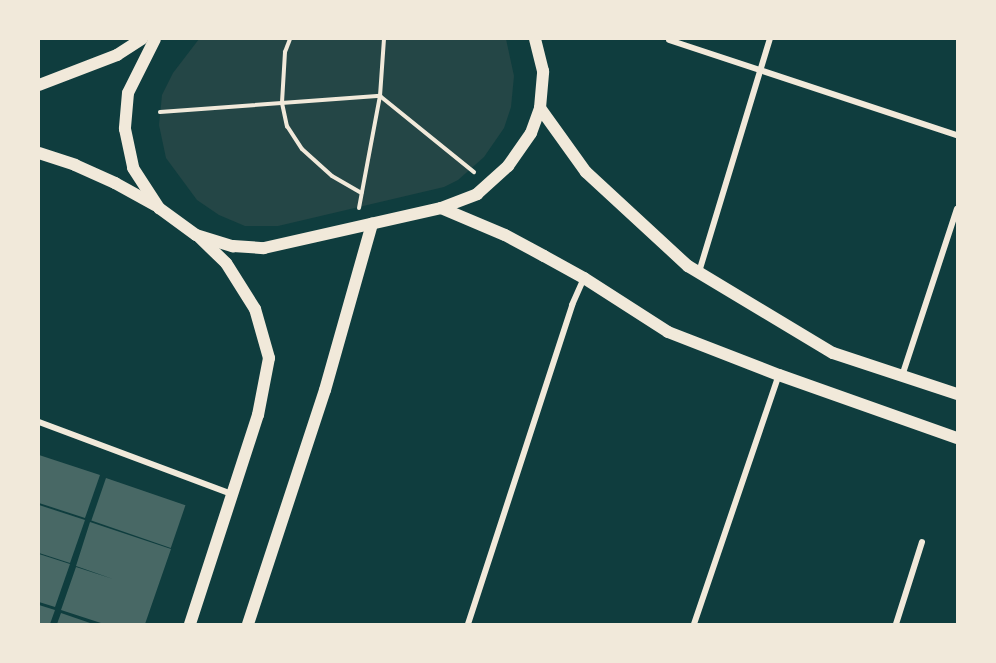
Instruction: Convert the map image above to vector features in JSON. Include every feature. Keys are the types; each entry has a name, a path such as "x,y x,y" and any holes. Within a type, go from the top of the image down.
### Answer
{"main road":[{"path":"39,85 117,56 142,39"},
{"path":"155,39 128,93 125,129 133,168 159,208"},
{"path":"195,235 233,246 264,248 441,208 477,194 508,166 531,133 540,108 543,71 535,39"},
{"path":"540,58 547,39"},
{"path":"540,108 586,172 688,266 832,353 957,394"},
{"path":"39,153 75,165 115,183 159,208 195,235 226,263 255,309 269,358 258,415 190,624"},
{"path":"441,208 505,235 584,278 668,332 779,375 957,438"},
{"path":"248,624 325,390 372,224"}],"street":[{"path":"699,273 770,39"},
{"path":"669,40 957,135"},
{"path":"902,376 957,209"},
{"path":"468,624 572,305 584,278"},
{"path":"694,624 779,375"},
{"path":"39,422 233,495"},
{"path":"896,624 922,542"}],"path":[{"path":"290,39 285,52 282,103 287,126 302,149 332,176 362,193"},
{"path":"359,208 380,96 384,39"},
{"path":"160,112 380,96 471,170"}],"shaded area":[{"path":"199,39 506,39 514,76 511,107 504,128 484,157 458,180 444,187 278,226 245,226 219,215 197,200 166,158 159,125 162,95 173,73"}],"building":[{"path":"39,455 100,475 85,518 39,503"},
{"path":"106,478 185,505 171,548 91,521"},
{"path":"39,505 85,520 70,563 39,553"},
{"path":"90,522 171,549 145,624 104,624 61,610 76,567 113,579 76,566"},
{"path":"39,554 70,564 55,607 39,602"},
{"path":"39,605 55,610 50,624 39,624"},
{"path":"61,613 93,624 57,624"}]}
